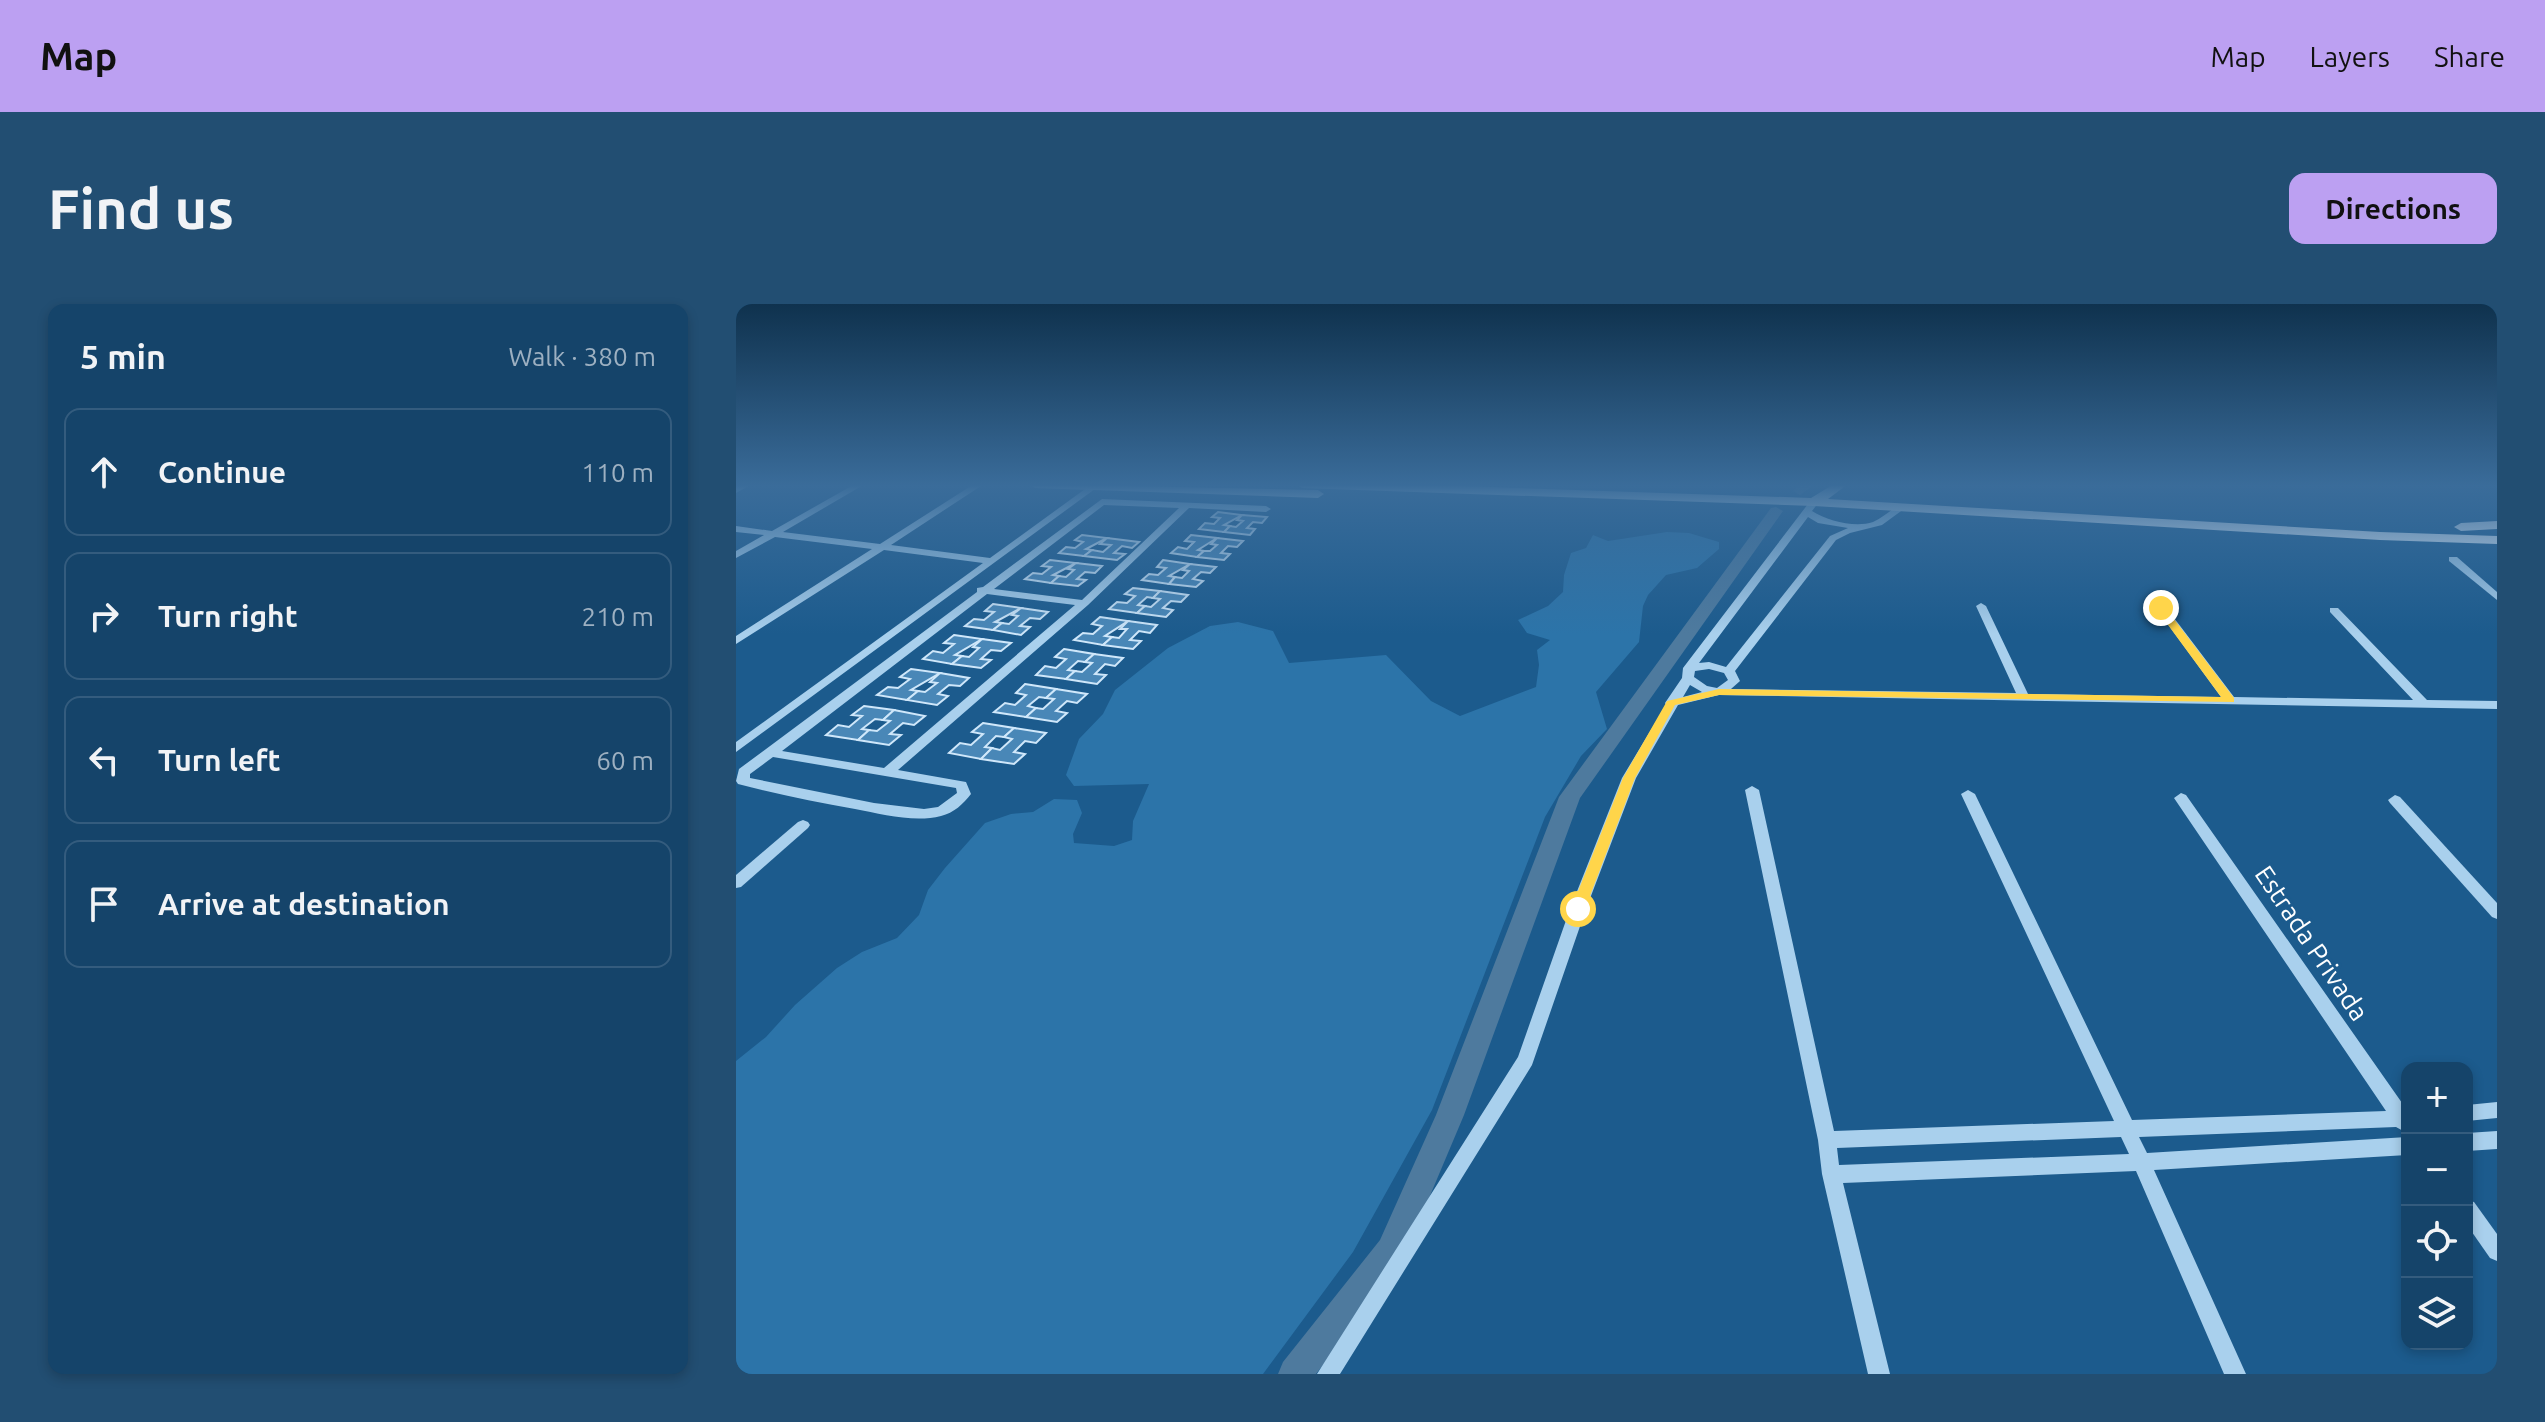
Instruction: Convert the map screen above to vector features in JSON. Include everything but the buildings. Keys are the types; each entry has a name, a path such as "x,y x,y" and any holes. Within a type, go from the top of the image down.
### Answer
{"main road":[{"path":"2369,534 2497,540"}],"street":[{"path":"736,555 773,534"},
{"path":"783,534 992,561"},
{"path":"736,641 901,534"},
{"path":"736,748 1029,534"},
{"path":"771,753 961,785 964,794 948,808 930,813 743,781 744,772 1059,534"},
{"path":"886,773 1084,603 1157,534"},
{"path":"1328,1374 1526,1060 1578,909 1629,778 1688,671 1790,534"},
{"path":"1671,703 1719,692 1833,538 1844,534"},
{"path":"2453,559 2497,597"},
{"path":"955,588 1084,603"},
{"path":"1981,606 2023,695"},
{"path":"2161,608 2230,700"},
{"path":"2334,610 2424,704"},
{"path":"1688,671 1709,665 1760,693"},
{"path":"1688,671 1703,689 1719,692 2497,705"},
{"path":"1752,790 1827,1140 1831,1174 1879,1374"},
{"path":"1968,794 2127,1129 2235,1374"},
{"name":"Estrada Privada","path":"2181,798 2401,1115"},
{"path":"2395,800 2497,913"},
{"path":"736,883 803,825"},
{"path":"2473,1112 2497,1110"},
{"name":"Estrada Privada","path":"1827,1140 2401,1121"},
{"path":"2473,1142 2497,1140"},
{"path":"1831,1174 2139,1162 2401,1146"},
{"path":"2473,1217 2497,1251"}],"shaded area":[{"path":"1654,534 1692,534 1719,542 1719,549 1697,568 1666,575 1648,595 1643,606 1639,642 1596,692 1607,729 1581,756 1545,817 1432,1110 1353,1252 1263,1374 736,1374 736,1061 766,1037 795,1005 837,968 862,952 897,938 919,915 928,890 985,823 1011,814 1033,812 1054,799 1077,800 1082,813 1073,834 1074,843 1114,846 1132,840 1133,821 1149,784 1074,786 1066,775 1079,739 1103,714 1115,690 1168,648 1210,626 1238,622 1273,631 1289,663 1386,655 1431,701 1460,716 1536,687 1539,665 1537,650 1550,640 1527,633 1518,620 1548,606 1563,592 1564,575 1571,553 1586,548 1593,535 1608,541"}],"waterway":[{"path":"1295,1374 1391,1251 1450,1115 1570,797 1759,534"}],"route":[{"path":"1578,909 1629,778 1671,703 1719,692 2230,700 2161,608"}]}
